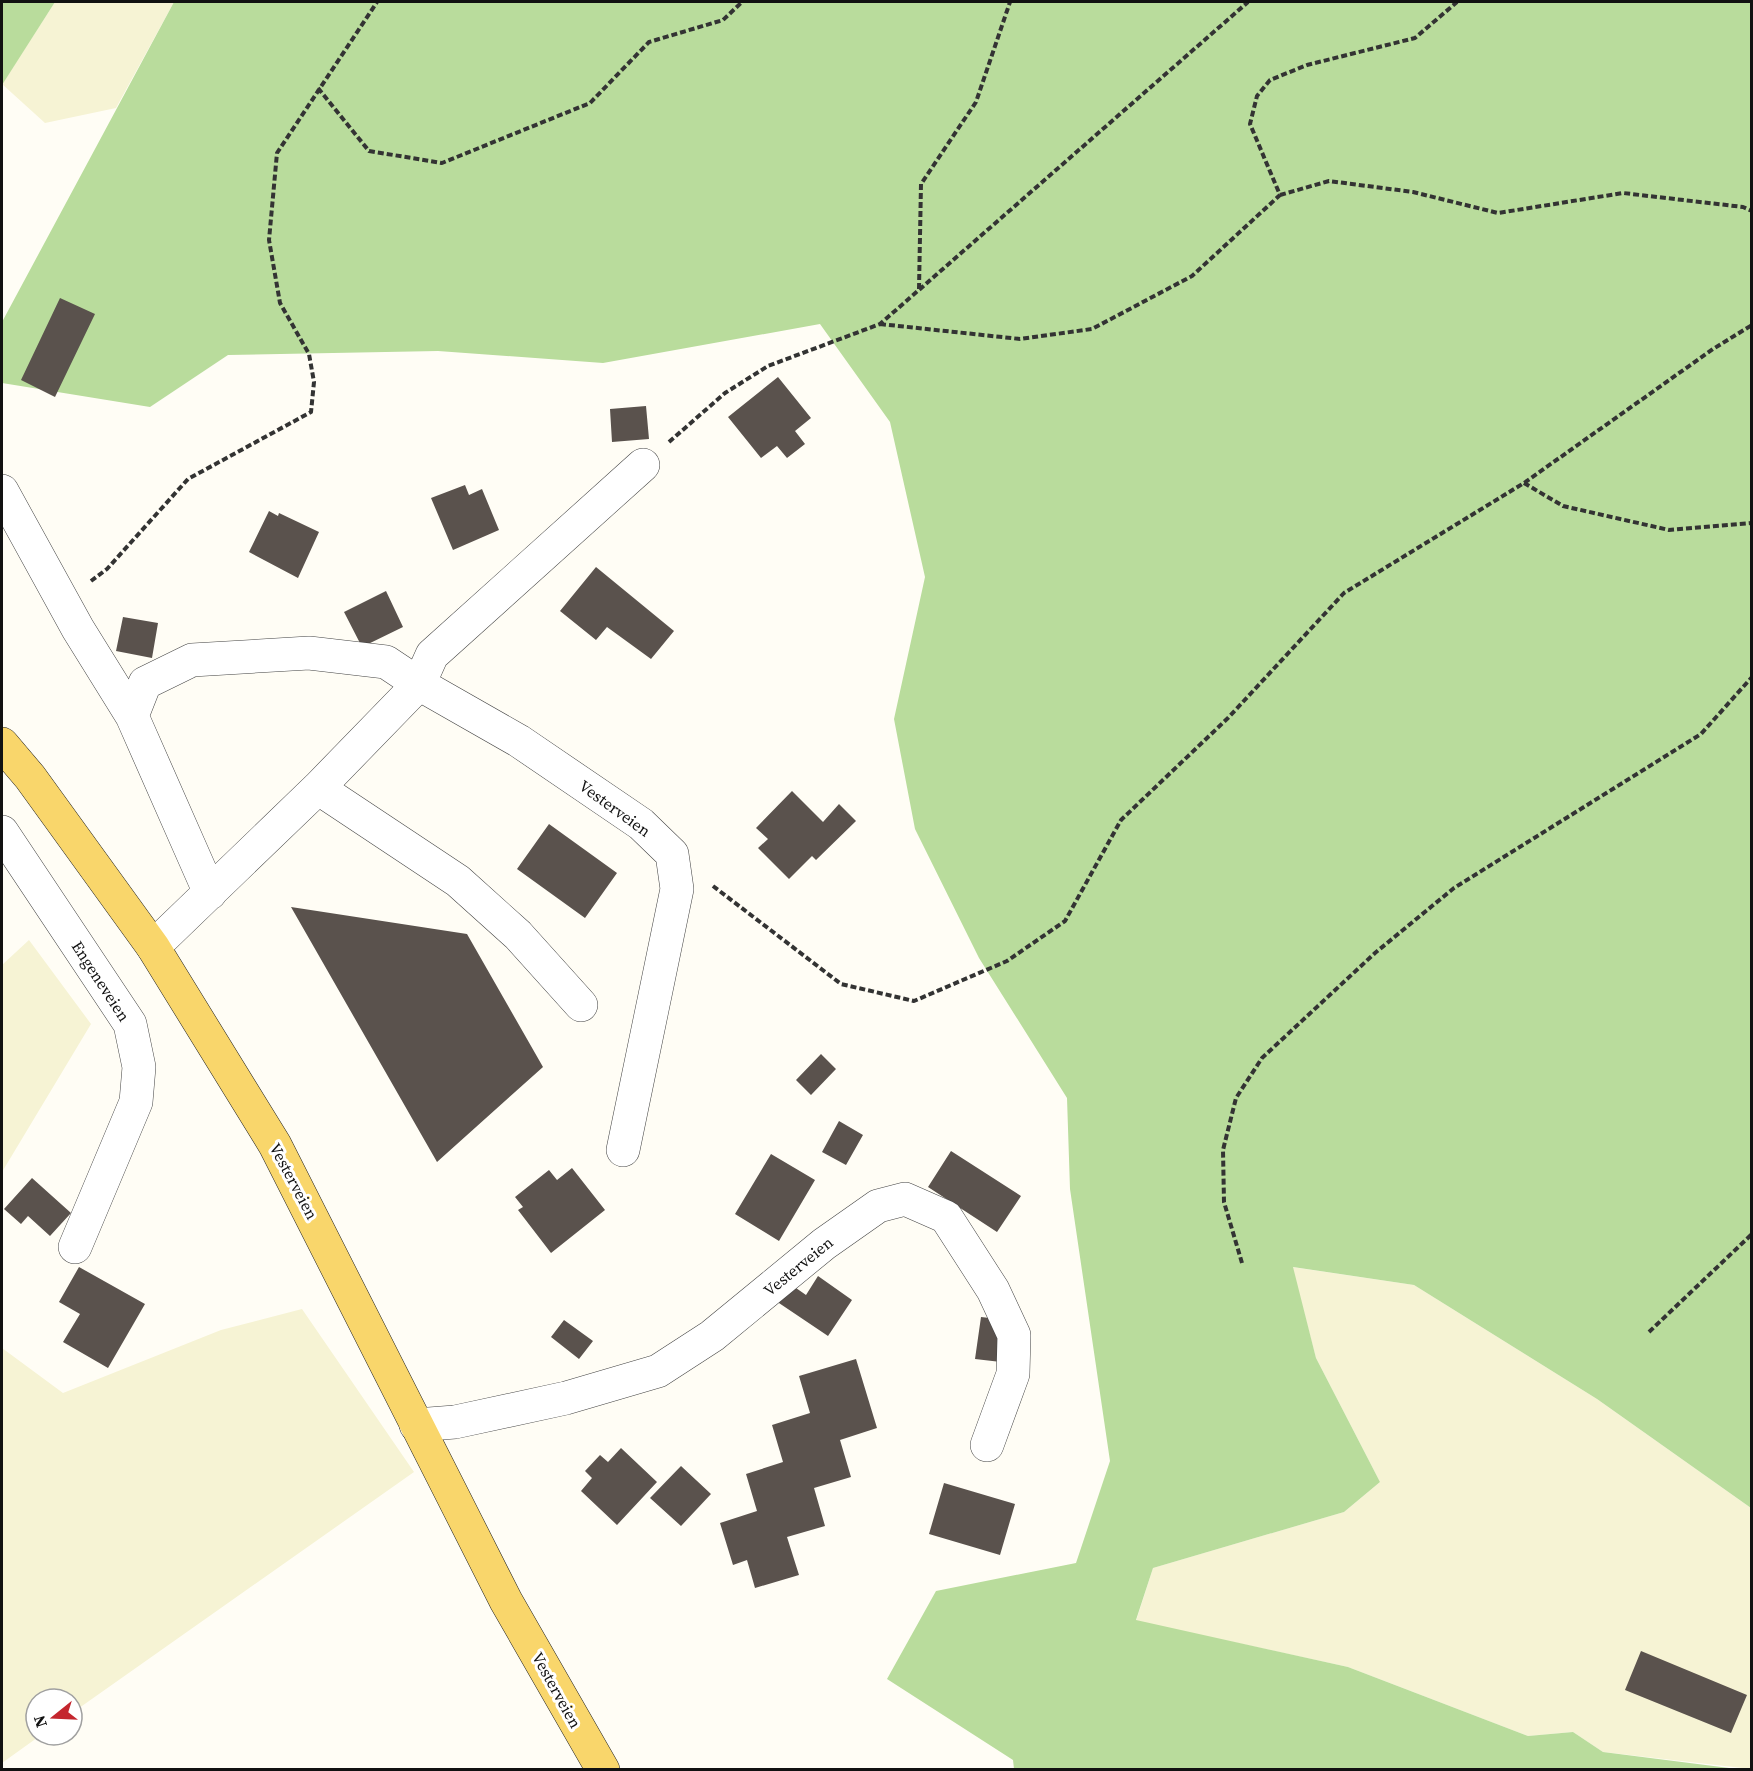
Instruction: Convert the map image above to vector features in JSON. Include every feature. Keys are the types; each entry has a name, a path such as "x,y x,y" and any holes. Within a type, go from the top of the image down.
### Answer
{"main road":[{"name":"Vesterveien","path":"2,744 30,777 153,947 275,1144 506,1600 596,1767"}],"street":[{"path":"153,947 318,788 419,684 432,655 643,465"},
{"path":"2,491 62,602 132,716 210,893"},
{"name":"Vesterveien","path":"132,716 145,683 192,660 309,653 386,662 419,684 519,741 640,824 672,854"},
{"path":"318,788 458,881 518,935 581,1005"},
{"name":"Engeneveien","path":"2,832 130,1024 139,1067 136,1102 75,1247"},
{"path":"622,1150 677,889 672,854"},
{"name":"Vesterveien","path":"416,1425 455,1422 566,1398 658,1371 712,1336 824,1244 878,1206 905,1200 946,1217 993,1290 1014,1335 1013,1374 987,1445"}],"path":[{"path":"62,602 107,569 188,479 311,412 314,382 309,354 280,303 269,240 277,153 377,2"},
{"path":"318,88 369,151 442,163 590,103 649,42 723,20 742,2"},
{"path":"919,289 921,184 976,102 1010,2"},
{"path":"643,465 725,393 768,366 880,324 1248,2"},
{"path":"1280,195 1250,124 1257,96 1270,80 1307,65 1415,38 1457,2"},
{"path":"880,324 1020,339 1092,329 1191,276 1280,195 1329,181 1413,192 1498,213 1623,193 1743,207 1752,211"},
{"path":"672,854 841,984 914,1001 1007,961 1065,921 1121,820 1228,718 1344,593 1524,483 1752,325"},
{"path":"1524,483 1563,506 1669,530 1752,524"},
{"path":"1242,1263 1224,1202 1223,1150 1236,1098 1262,1058 1375,953 1454,888 1701,734 1752,677"},
{"path":"1649,1332 1752,1234"}],"shaded area":[{"path":"55,2 174,2 116,108 45,123 2,84"},
{"path":"29,940 91,1024 2,1172 2,965"},
{"path":"1292,1267 1414,1285 1597,1399 1751,1508 1751,1769 1603,1752 1573,1732 1528,1736 1348,1667 1136,1621 1153,1568 1344,1512 1380,1482 1316,1358"},
{"path":"302,1309 414,1472 84,1705 84,1687 24,1687 24,1747 2,1763 2,1348 63,1393 221,1330"}],"green space":[{"path":"2,2 55,2 2,85"},
{"path":"174,2 1751,2 1751,1508 1597,1399 1414,1285 1293,1267 1316,1358 1380,1482 1344,1512 1153,1568 1136,1620 1348,1667 1528,1736 1573,1732 1603,1752 1737,1769 1014,1769 1013,1760 887,1679 936,1591 1076,1563 1110,1461 1070,1189 1067,1098 979,958 915,829 894,719 925,577 890,422 820,324 603,363 438,351 228,355 150,407 2,383 2,322"}],"building":[{"path":"60,298 95,314 55,397 21,380"},
{"path":"778,377 811,418 795,431 805,444 787,458 777,446 761,458 728,417"},
{"path":"646,406 649,439 612,442 610,409"},
{"path":"465,485 469,495 482,489 499,530 453,550 431,498"},
{"path":"269,511 278,516 279,513 319,532 298,578 249,552"},
{"path":"596,567 674,631 651,659 607,627 596,640 560,611"},
{"path":"386,591 403,627 362,647 344,612"},
{"path":"123,617 158,623 152,658 116,651"},
{"path":"792,791 823,822 839,804 856,821 816,860 812,856 789,879 758,848 768,839 756,828"},
{"path":"549,824 617,873 585,918 517,869"},
{"path":"291,907 467,934 543,1067 437,1162"},
{"path":"821,1054 836,1069 811,1095 796,1080"},
{"path":"839,1121 863,1135 846,1165 822,1152"},
{"path":"951,1151 1021,1196 997,1232 928,1187"},
{"path":"771,1154 815,1180 779,1241 735,1214"},
{"path":"572,1168 605,1210 551,1253 518,1210 523,1207 515,1197 549,1170 557,1180"},
{"path":"32,1178 71,1213 50,1236 28,1216 21,1224 4,1209"},
{"path":"79,1267 145,1304 108,1368 63,1342 80,1314 59,1302"},
{"path":"818,1276 852,1300 828,1336 773,1299 786,1281 806,1295"},
{"path":"981,1317 1007,1320 1001,1362 975,1359"},
{"path":"564,1320 593,1341 579,1359 551,1337"},
{"path":"856,1359 877,1428 840,1440 851,1477 814,1488 825,1526 787,1537 799,1575 755,1588 747,1560 733,1565 720,1523 757,1511 746,1474 783,1462 772,1425 810,1413 799,1376"},
{"path":"621,1448 657,1482 617,1525 581,1491 592,1478 585,1471 600,1455 608,1462"},
{"path":"681,1466 711,1494 681,1526 650,1498"},
{"path":"944,1483 1015,1504 1000,1555 929,1534"},
{"path":"1641,1651 1747,1695 1731,1733 1625,1690"}]}
